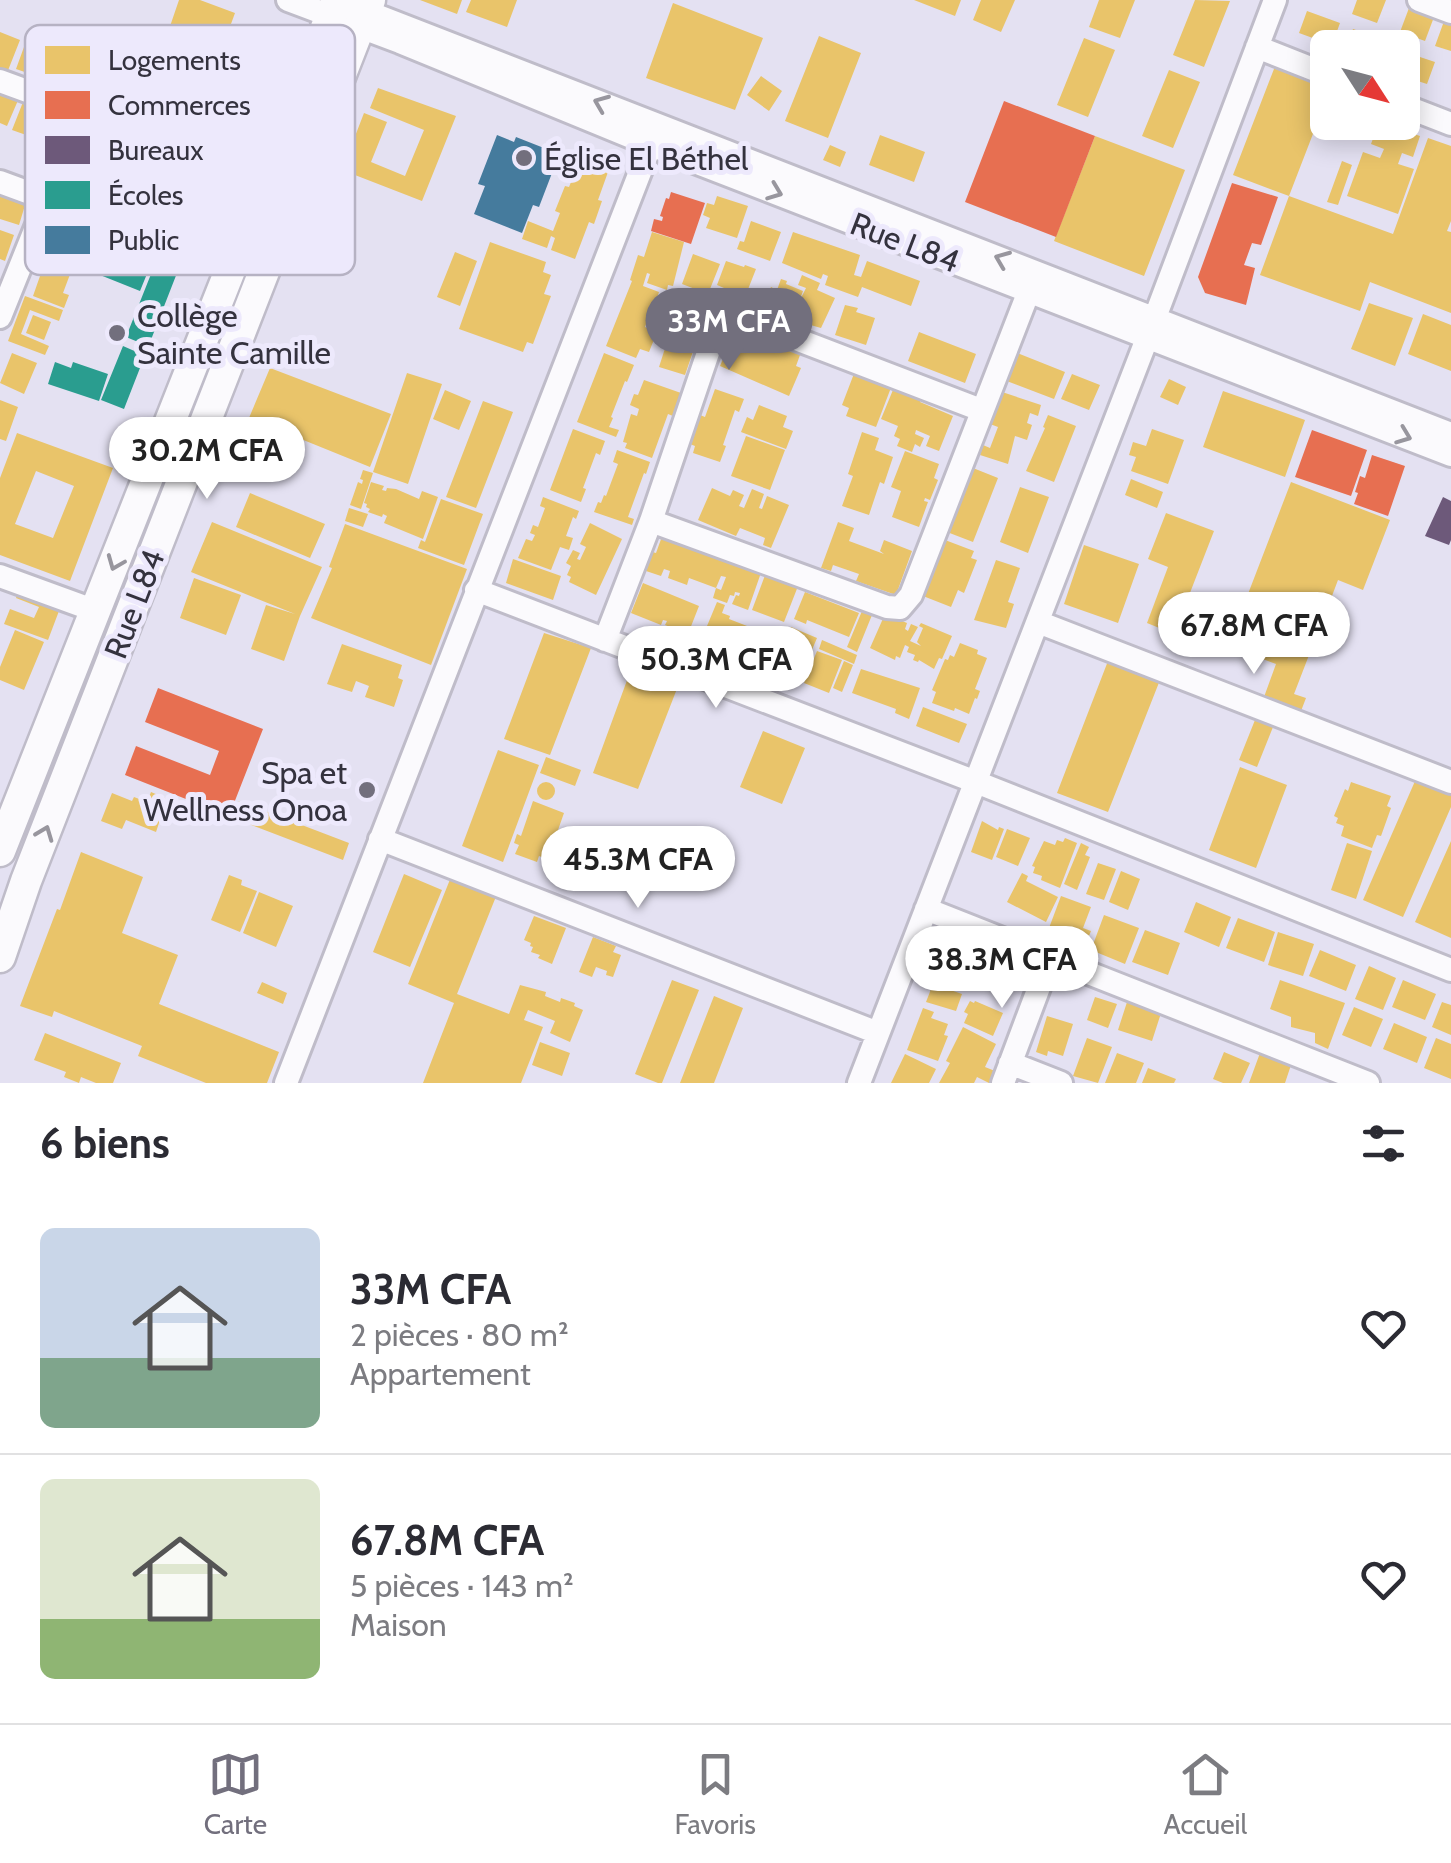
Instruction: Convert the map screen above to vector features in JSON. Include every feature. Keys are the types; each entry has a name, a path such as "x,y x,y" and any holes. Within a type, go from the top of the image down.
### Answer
{"main road":[{"name":"Rue L84","path":"0,851 96,610 238,275"},
{"name":"Rue L84","path":"0,957 13,875 246,275"}],"street":[{"name":"Rue L84","path":"288,0 350,9 654,136 1151,328 1451,455"},
{"path":"858,1083 1275,0"},
{"path":"1419,0 1451,12"},
{"path":"1257,47 1310,68"},
{"path":"0,81 25,90"},
{"path":"1420,111 1451,124"},
{"path":"286,1083 654,136"},
{"path":"0,182 25,192"},
{"path":"0,318 7,280 25,243"},
{"path":"651,522 887,607 900,608 911,595 1033,281"},
{"path":"606,640 651,522 714,335 726,321 741,318 981,410"},
{"name":"Rue L84","path":"1151,328 1451,434"},
{"path":"0,576 96,610"},
{"path":"476,590 1451,970"},
{"path":"1038,622 1451,782"},
{"path":"380,838 878,1033"},
{"path":"926,909 1368,1083"},
{"path":"1050,958 1006,1073 1061,1083"}],"building: Logements":[{"path":"179,0 200,0 235,13 231,25 170,25"},
{"path":"420,0 462,0 457,14"},
{"path":"471,0 517,0 507,27 466,12"},
{"path":"914,0 961,0 955,16"},
{"path":"981,0 1015,0 1001,32 973,20"},
{"path":"1099,0 1135,0 1120,38 1089,27"},
{"path":"1195,0 1230,1 1204,67 1173,55"},
{"path":"1357,0 1386,0 1377,23 1352,14"},
{"path":"1412,0 1437,9 1425,41 1420,39 1420,30 1401,30"},
{"path":"673,3 763,38 735,110 646,78"},
{"path":"1307,11 1340,23 1337,30 1310,30 1310,37 1299,33"},
{"path":"1447,13 1451,14 1451,51 1435,46"},
{"path":"0,32 20,40 7,73 0,70"},
{"path":"819,36 861,53 828,138 785,121"},
{"path":"1084,38 1115,50 1088,117 1057,105"},
{"path":"24,47 25,72 16,69"},
{"path":"1279,56 1310,69 1311,140 1289,196 1233,175"},
{"path":"1420,57 1435,62 1427,84 1420,82"},
{"path":"1169,70 1200,82 1173,148 1142,136"},
{"path":"761,76 782,91 769,111 747,95"},
{"path":"378,88 456,116 422,201 355,175 355,136 364,113 387,122 371,162 405,176 424,130 370,108"},
{"path":"0,90 19,98 7,126 0,123"},
{"path":"25,97 25,135 12,130"},
{"path":"880,135 925,152 914,182 869,165"},
{"path":"1095,136 1185,170 1144,276 1054,241"},
{"path":"1428,138 1451,146 1451,221 1447,231 1451,232 1451,313 1370,282 1360,311 1260,275 1289,196 1393,234"},
{"path":"1372,140 1419,140 1413,157 1402,153 1398,164 1414,169 1398,214 1347,196 1363,152 1380,158 1384,149 1371,144"},
{"path":"830,145 846,152 840,167 823,160"},
{"path":"585,148 613,158 594,224 589,222 575,259 551,250 555,238 551,236 547,248 522,239 528,221 553,231 560,213 555,211"},
{"path":"1342,161 1352,165 1338,205 1327,202"},
{"path":"0,195 25,202 19,225 0,219"},
{"path":"717,196 748,206 737,238 706,228 710,218 703,215 707,203 714,205"},
{"path":"751,221 781,232 770,261 737,249 740,241 744,242"},
{"path":"0,230 14,235 5,261 0,259"},
{"path":"652,232 684,242 673,286 668,285 667,290 647,283 647,273 643,286 659,292 660,299 645,327 657,332 649,352 640,349 636,358 606,346 638,255 644,257"},
{"path":"793,232 860,255 854,275 861,277 867,261 920,281 911,306 862,287 858,297 825,285 828,276 823,274 821,279 782,263"},
{"path":"490,242 546,262 543,272 551,275 544,294 551,296 533,344 527,342 523,352 459,329"},
{"path":"455,252 477,261 460,306 437,297"},
{"path":"693,254 720,264 708,294 682,284"},
{"path":"726,261 756,269 745,297 717,285"},
{"path":"40,275 70,275 63,293 69,295 64,308 33,296"},
{"path":"802,275 820,283 817,290 835,298 821,328 800,322 802,318 793,314 791,320 764,306 771,287 777,290 781,279 803,291 799,302 806,288 798,285"},
{"path":"25,296 63,310 59,321 30,310 21,334 49,346 45,355 8,341"},
{"path":"1369,303 1413,318 1395,366 1351,349"},
{"path":"845,305 875,318 866,345 835,335"},
{"path":"673,307 707,319 703,342 697,340 685,375 659,367 669,336 658,332 661,322 667,324"},
{"path":"1423,314 1451,325 1451,371 1408,354"},
{"path":"33,315 51,322 44,340 26,333"},
{"path":"736,328 800,355 796,366 801,368 789,396 720,366"},
{"path":"919,332 976,354 965,383 908,361"},
{"path":"1015,352 1065,372 1054,399 1004,380"},
{"path":"12,353 37,363 24,394 0,383"},
{"path":"604,353 634,365 611,417 609,427 619,430 616,437 577,422"},
{"path":"270,368 391,414 370,467 249,418"},
{"path":"855,371 892,385 876,427 846,416 849,408 842,405"},
{"path":"407,373 442,384 408,484 373,472"},
{"path":"1072,374 1100,385 1089,410 1061,399"},
{"path":"1169,379 1186,387 1178,405 1160,397"},
{"path":"644,380 681,393 673,416 668,414 652,458 625,448 627,443 623,442 631,414 637,416 639,409 630,405"},
{"path":"895,385 922,397 920,402 953,416 939,451 926,446 930,436 916,430 915,434 924,438 920,447 915,444 912,452 897,446 900,439 894,436 898,426 881,419"},
{"path":"715,389 744,399 739,412 735,410 720,462 693,453 695,446 690,444"},
{"path":"445,390 471,401 459,430 433,419"},
{"path":"996,390 1041,405 1038,416 1030,413 1027,423 1032,425 1027,440 1015,436 1008,464 980,455 983,445 990,448 998,427 990,424 992,419 987,417 992,404 997,406"},
{"path":"1223,391 1305,420 1285,477 1203,447"},
{"path":"0,400 18,407 6,441 0,439"},
{"path":"483,401 513,412 476,508 446,497"},
{"path":"759,405 787,416 783,427 793,431 786,449 741,432 747,417 753,420"},
{"path":"1048,415 1076,426 1054,482 1026,471"},
{"path":"573,429 605,441 600,455 596,453 581,502 550,490"},
{"path":"1152,429 1184,440 1168,484 1131,471 1136,457 1129,455 1133,442 1146,446"},
{"path":"862,432 879,438 875,450 893,457 869,515 842,506"},
{"path":"17,433 113,468 70,581 0,555 0,478","holes":["36,471 74,486 53,538 15,524"]},
{"path":"746,436 785,450 770,490 731,476"},
{"path":"617,450 650,462 628,517 634,519 632,525 594,512 606,496 618,464 613,462"},
{"path":"905,451 939,464 934,478 938,480 930,500 925,498 928,502 919,527 892,517 901,491 891,487"},
{"path":"973,468 998,478 973,542 947,532"},
{"path":"363,470 373,473 361,509 350,505 358,482 362,484"},
{"path":"1131,479 1163,492 1157,508 1125,495"},
{"path":"371,482 384,486 382,490 396,489 419,499 422,491 438,497 423,539 384,523 387,516 383,514 382,517 368,512 370,509 364,503"},
{"path":"1291,482 1390,520 1363,590 1338,580 1321,625 1326,627 1317,652 1311,650 1294,694 1306,698 1301,711 1264,697 1276,664 1228,646"},
{"path":"1020,487 1049,497 1028,553 1000,542"},
{"path":"712,488 730,496 733,490 744,495 739,506 744,508 752,489 764,494 759,508 762,509 767,496 789,505 771,548 763,545 765,538 740,528 736,536 698,520"},
{"path":"250,493 325,524 310,558 236,527"},
{"path":"543,497 579,511 566,536 573,538 569,550 560,547 551,570 518,558 526,539 532,541 535,535 530,533 533,525 538,527 545,508 540,506"},
{"path":"441,499 483,514 464,565 418,548 421,540 425,542"},
{"path":"349,508 368,514 363,527 345,521"},
{"path":"1166,513 1214,531 1174,634 1147,623 1168,567 1148,559"},
{"path":"212,522 322,567 284,661 251,649 266,605 295,614 191,572"},
{"path":"838,522 854,528 849,541 884,554 880,551 884,540 912,551 896,595 856,581 859,574 833,565 831,571 821,568"},
{"path":"590,523 622,539 596,595 569,582 571,566 566,563 573,550 580,553 580,560 586,547 580,544"},
{"path":"345,524 467,569 431,665 311,618"},
{"path":"664,531 763,567 748,610 732,604 740,593 730,595 727,603 713,598 716,588 689,578 687,585 668,578 670,571 664,569 661,576 643,570 649,551 656,553","holes":["721,576 726,577 721,590 716,588"]},
{"path":"945,540 974,551 971,558 977,560 964,593 958,590 951,607 923,596"},
{"path":"1084,545 1139,564 1118,623 1064,604"},
{"path":"513,559 561,576 553,600 506,583"},
{"path":"996,560 1020,568 1008,602 1014,604 1006,628 974,620"},
{"path":"767,570 800,581 784,622 752,610"},
{"path":"194,578 241,595 226,635 180,618"},
{"path":"643,583 699,606 688,634 665,625 667,621 663,620 661,625 631,613"},
{"path":"20,587 62,603 48,640 4,624 10,609 34,618 39,607 16,598"},
{"path":"805,592 859,613 849,637 807,620 806,624 794,619"},
{"path":"717,602 725,605 722,613 729,619 772,632 761,659 702,638"},
{"path":"862,611 872,615 857,652 847,647"},
{"path":"885,614 907,623 908,631 911,624 918,627 910,641 921,646 917,642 921,623 952,636 934,669 913,660 915,655 907,652 909,647 905,645 900,658 896,656 895,660 870,648"},
{"path":"791,627 817,638 800,678 774,668"},
{"path":"15,630 44,642 24,690 0,680 0,667"},
{"path":"544,633 591,648 550,755 504,739"},
{"path":"822,640 857,655 854,664 819,649"},
{"path":"960,643 987,658 975,689 980,691 969,714 932,703 936,692 932,690 945,659 954,657"},
{"path":"342,644 402,665 398,678 403,680 394,707 365,697 369,686 356,681 352,692 327,684"},
{"path":"817,651 842,660 829,693 804,683"},
{"path":"844,661 853,665 842,692 833,688"},
{"path":"1108,661 1160,680 1108,812 1057,793"},
{"path":"633,664 680,681 638,789 593,773"},
{"path":"861,669 920,688 909,719 895,713 896,709 852,693"},
{"path":"923,707 967,724 959,743 916,726"},
{"path":"1257,715 1275,722 1257,767 1239,760"},
{"path":"763,731 805,748 782,804 740,787"},
{"path":"498,750 539,765 503,862 462,846"},
{"path":"546,757 581,770 575,786 540,773"},
{"path":"1240,767 1287,785 1256,868 1209,850"},
{"path":"1419,772 1451,786 1451,807 1403,917 1363,900"},
{"path":"546,782 555,791 546,800 537,791"},
{"path":"1351,782 1391,796 1381,836 1377,835 1372,848 1341,836 1344,826 1336,823 1338,818 1334,816"},
{"path":"151,792 170,800 166,811 171,813 166,825 159,823 156,832 126,820 122,829 101,821 112,793 147,802"},
{"path":"239,801 349,843 343,860 233,818"},
{"path":"533,801 564,813 558,830 567,833 557,859 545,854 537,862 515,854 519,845 514,843 517,834 521,836"},
{"path":"982,821 1004,829 992,860 971,852"},
{"path":"1007,829 1030,838 1018,866 996,857"},
{"path":"1065,838 1077,843 1060,888 1041,880 1042,876 1033,873 1032,866 1044,841 1055,845"},
{"path":"1451,841 1451,938 1415,922"},
{"path":"1081,843 1089,847 1085,855 1090,857 1077,890 1064,884"},
{"path":"1347,843 1372,851 1356,899 1331,890"},
{"path":"81,852 143,877 122,933 178,955 159,1004 279,1052 267,1083 206,1083 138,1056 142,1046 54,1011 52,1017 20,1006"},
{"path":"1098,863 1116,869 1104,900 1086,894"},
{"path":"1121,871 1140,879 1128,910 1109,902"},
{"path":"453,872 499,889 457,994 509,1014 520,985 546,992 545,996 560,1002 561,998 575,1003 583,1010 570,1042 550,1033 555,1021 528,1010 524,1020 543,1027 521,1083 423,1083 454,1003 408,984"},
{"path":"1022,873 1028,876 1026,881 1058,897 1046,922 1007,902"},
{"path":"404,874 442,890 410,967 373,952"},
{"path":"229,875 257,891 240,932 211,920"},
{"path":"259,892 293,906 276,947 243,933"},
{"path":"1061,896 1091,907 1083,928 1091,931 1084,948 1077,946 1081,935 1049,928"},
{"path":"1196,902 1231,917 1219,947 1184,932"},
{"path":"1104,915 1139,928 1125,964 1091,950"},
{"path":"534,916 566,928 552,964 531,952 531,943 524,940"},
{"path":"1238,918 1275,932 1264,962 1226,948"},
{"path":"954,929 983,940 978,953 949,941"},
{"path":"1145,930 1180,943 1168,975 1132,962"},
{"path":"1278,932 1314,944 1303,976 1268,965"},
{"path":"593,937 616,946 613,952 621,955 613,977 596,967 592,977 579,972"},
{"path":"1320,950 1356,965 1346,991 1309,976"},
{"path":"984,956 1019,972 1008,996 976,981"},
{"path":"1369,966 1396,978 1383,1010 1355,999"},
{"path":"672,980 699,990 662,1083 658,1083 635,1074"},
{"path":"1280,980 1345,1003 1328,1049 1315,1043 1315,1033 1291,1027 1291,1017 1270,1009"},
{"path":"1403,980 1436,994 1425,1020 1392,1007"},
{"path":"262,982 287,993 283,1004 257,993"},
{"path":"933,984 962,994 956,1011 926,1002"},
{"path":"714,996 743,1008 714,1083 680,1083"},
{"path":"1095,997 1117,1004 1108,1028 1087,1020"},
{"path":"1128,999 1162,1010 1152,1041 1118,1030"},
{"path":"970,1001 1003,1013 993,1036 964,1023"},
{"path":"1442,1002 1451,1005 1451,1035 1432,1027"},
{"path":"1354,1007 1383,1019 1371,1047 1342,1035"},
{"path":"923,1008 934,1012 931,1018 948,1024 944,1035 948,1036 938,1061 907,1050"},
{"path":"1047,1016 1073,1024 1063,1056 1036,1052"},
{"path":"1394,1023 1427,1037 1417,1063 1383,1049"},
{"path":"963,1027 996,1044 985,1067 995,1071 989,1083 977,1077 974,1083 939,1083"},
{"path":"45,1033 121,1063 113,1083 96,1083 81,1077 79,1083 64,1077 66,1072 34,1060"},
{"path":"1087,1038 1112,1047 1098,1083 1073,1076"},
{"path":"1436,1038 1451,1044 1451,1079 1424,1068"},
{"path":"540,1042 570,1053 562,1076 532,1065"},
{"path":"1224,1052 1250,1063 1241,1083 1213,1079"},
{"path":"1117,1053 1144,1063 1136,1083 1105,1083"},
{"path":"1260,1053 1291,1065 1285,1083 1249,1083"},
{"path":"905,1054 936,1069 929,1083 891,1083"},
{"path":"1148,1068 1176,1079 1174,1083 1142,1083"}],"building: Commerces":[{"path":"1004,101 1095,136 1056,237 965,202"},
{"path":"1232,183 1278,197 1261,245 1252,243 1244,265 1255,268 1246,305 1205,293 1198,277"},
{"path":"671,192 705,203 691,244 651,231 654,219 662,221 660,216"},
{"path":"1312,430 1367,450 1351,496 1295,477"},
{"path":"1372,455 1405,466 1388,516 1354,504 1360,476 1365,478"},
{"path":"158,688 263,729 229,816 125,775 136,746 210,775 219,751 145,722"}],"building: Bureaux":[{"path":"1443,497 1451,501 1449,545 1425,536"}],"building: Écoles":[{"path":"100,275 147,275 140,291"},
{"path":"151,275 176,275 124,409 101,400 123,346 139,353 143,344 126,337"},
{"path":"55,362 71,368 73,362 108,374 99,401 48,384"}],"building: Public":[{"path":"497,135 514,142 516,137 549,150 546,156 557,160 539,207 533,205 522,233 474,214 485,186 478,184"}],"place":[{"name":"Église El Béthel","path":"524,158"},
{"name":"Collège Sainte Camille","path":"117,333"},
{"name":"Spa et Wellness Onoa","path":"367,790"}]}
